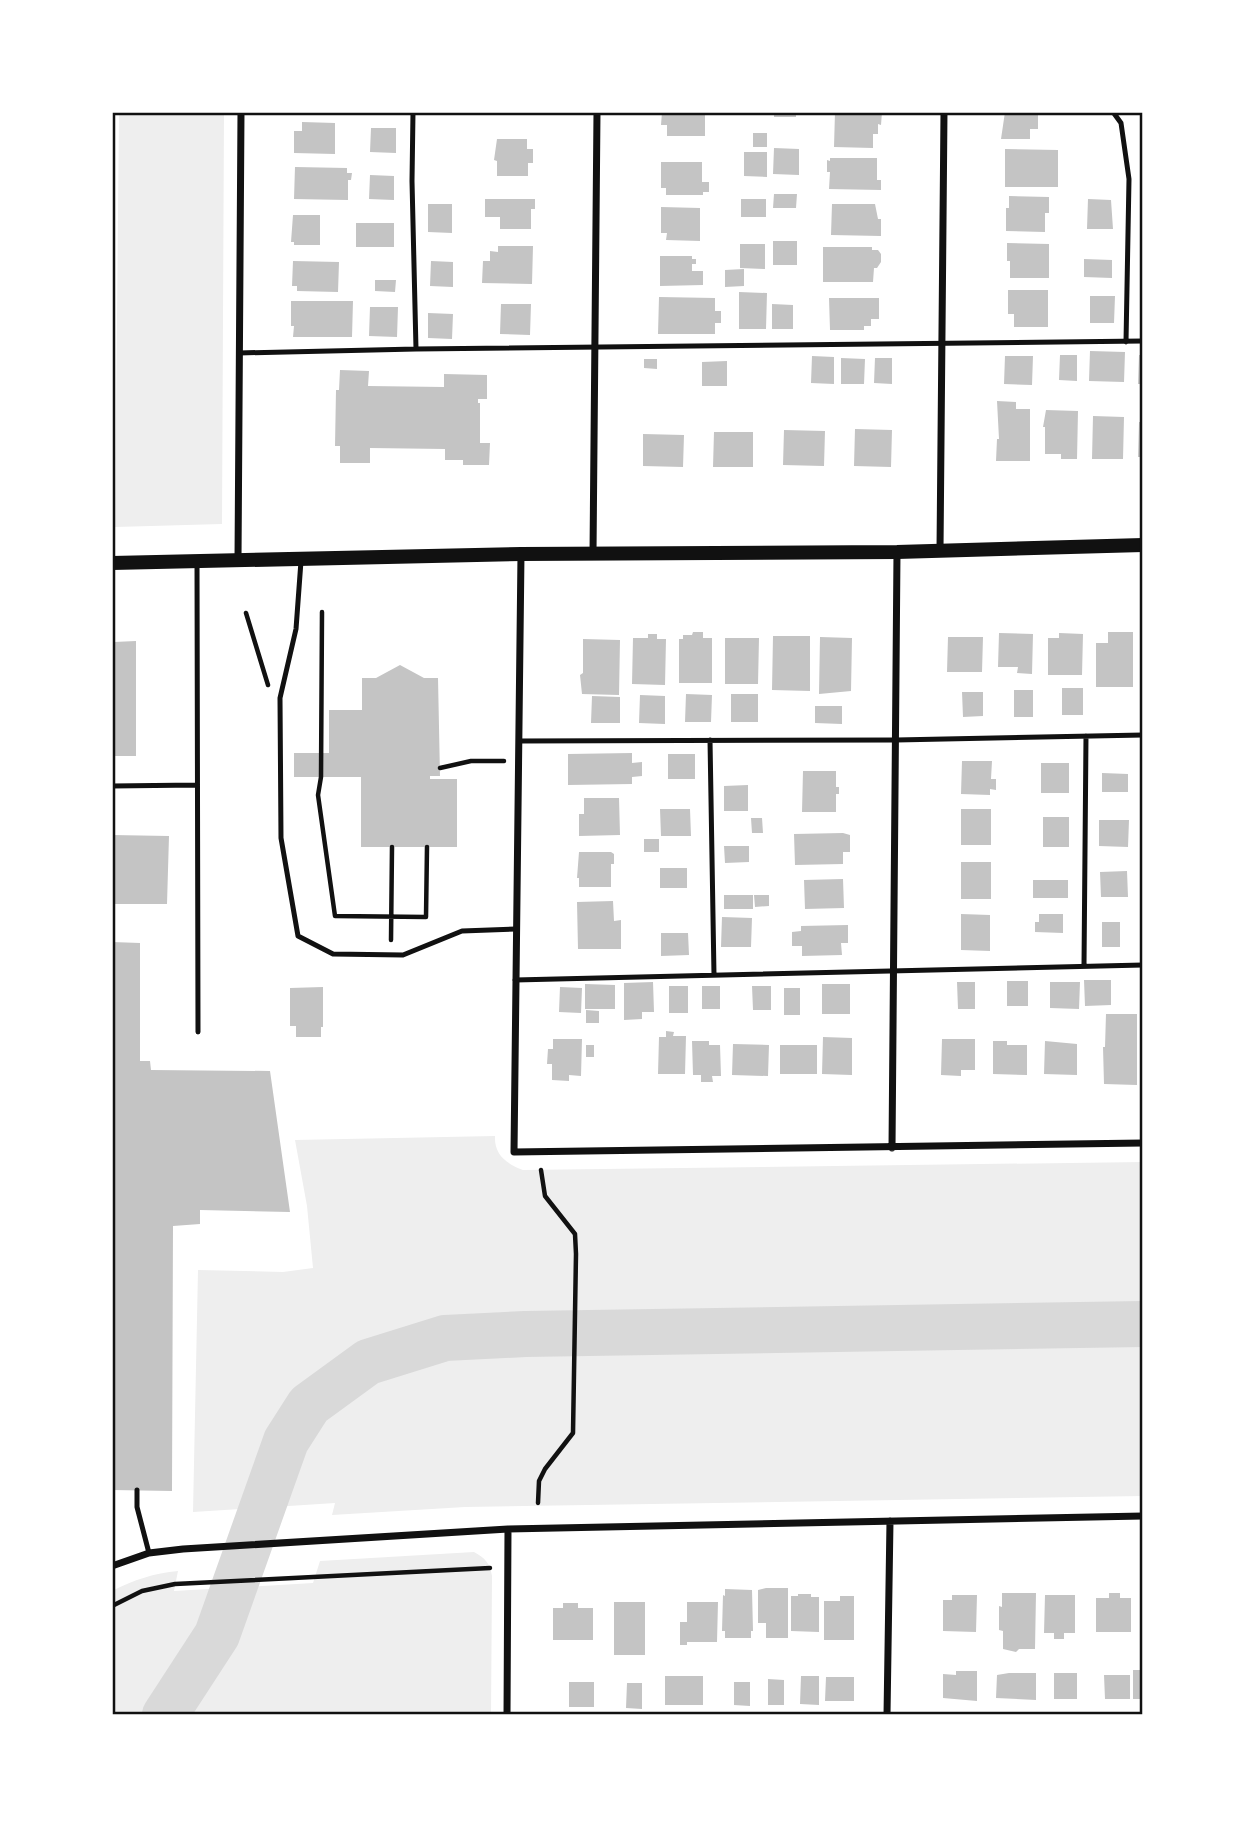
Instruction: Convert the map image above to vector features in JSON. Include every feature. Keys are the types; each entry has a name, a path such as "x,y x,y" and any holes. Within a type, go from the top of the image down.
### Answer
{"main road":[{"path":"112,563 521,554 897,552 1143,545"}],"street":[{"path":"238,561 241,112"},
{"path":"593,555 597,112"},
{"path":"940,550 944,112"},
{"path":"892,1148 897,552"},
{"path":"521,554 514,1152 1143,1143"},
{"path":"112,1566 149,1553 183,1549 326,1538 508,1529 1143,1516"},
{"path":"887,1715 890,1521"},
{"path":"507,1715 508,1529"}],"lane":[{"path":"413,112 416,349"},
{"path":"1113,112 1121,123 1129,180 1126,342"},
{"path":"239,354 416,349 1143,341"},
{"path":"301,560 296,629 280,698 281,838 298,936 333,954 403,956 462,931 516,929"},
{"path":"197,562 198,1032"},
{"path":"519,741 896,740 1143,735"},
{"path":"1084,966 1086,736"},
{"path":"710,740 713,975"},
{"path":"112,786 197,785"},
{"path":"515,980 1143,965"},
{"path":"137,1490 137,1507 149,1553"}],"path":[{"path":"322,612 321,777 318,795 335,916 426,917 427,846"},
{"path":"246,613 268,687 280,698"},
{"path":"440,768 471,761 519,761"},
{"path":"391,955 392,846"},
{"path":"538,1503 539,1482 545,1469 573,1433 576,1254 575,1234 545,1196 541,1170"},
{"path":"112,1606 142,1591 176,1584 490,1568"}],"shaded area":[{"path":"119,112 224,112 222,524 115,527"},
{"path":"495,1136 499,1154 523,1170 1143,1162 1143,1496 465,1507 332,1515 335,1503 193,1512 198,1270 283,1272 313,1268 307,1206 295,1140"},
{"path":"474,1552 486,1561 492,1576 491,1715 112,1715 112,1591 120,1587 152,1575 178,1571 174,1591 313,1583 320,1561"}],"building":[{"path":"662,112 705,112 705,136 667,136 667,125 661,125"},
{"path":"774,112 796,112 796,117 774,117"},
{"path":"835,112 882,112 878,134 873,134 873,148 834,147"},
{"path":"1005,112 1038,112 1038,129 1030,129 1030,139 1001,139"},
{"path":"302,122 335,123 335,154 294,153 294,131 302,131"},
{"path":"371,128 396,128 396,153 370,152"},
{"path":"753,133 767,133 767,147 753,147"},
{"path":"497,139 527,139 527,149 533,149 533,163 528,163 528,176 497,176 497,161 494,160"},
{"path":"774,148 799,149 799,175 773,174"},
{"path":"1005,149 1058,150 1058,187 1005,187"},
{"path":"744,152 767,152 767,177 744,176"},
{"path":"830,158 877,158 877,180 881,180 881,190 829,189 830,172 827,172 827,160 830,161"},
{"path":"661,162 702,162 702,182 709,182 709,192 703,192 703,195 666,195 666,188 661,188"},
{"path":"295,167 347,168 347,173 352,173 351,180 348,180 348,200 294,199"},
{"path":"370,175 394,176 394,200 369,199"},
{"path":"774,194 797,194 796,208 773,208"},
{"path":"1009,196 1049,197 1049,213 1045,213 1045,232 1006,231"},
{"path":"485,199 535,199 535,209 531,209 531,229 500,229 500,217 485,217"},
{"path":"741,199 766,199 766,217 741,217"},
{"path":"1088,199 1111,200 1113,229 1087,229"},
{"path":"428,204 452,204 452,233 428,232"},
{"path":"832,204 875,204 878,219 881,219 881,236 831,235"},
{"path":"661,207 700,208 700,241 666,240 667,233 661,233"},
{"path":"293,215 320,215 320,245 294,245 294,242 291,242"},
{"path":"356,223 394,223 394,247 356,247"},
{"path":"773,241 797,241 797,265 773,265"},
{"path":"1007,243 1049,244 1049,278 1010,278"},
{"path":"740,244 765,244 765,269 740,268"},
{"path":"498,246 533,246 532,284 482,283 483,261 490,261 490,251 498,252"},
{"path":"823,247 872,247 872,250 878,250 881,262 874,268 873,282 823,282"},
{"path":"660,256 692,256 692,259 696,259 696,264 692,264 692,271 703,271 703,285 660,286"},
{"path":"1084,259 1112,260 1112,278 1084,277"},
{"path":"293,261 339,262 338,292 297,291 297,286 292,286"},
{"path":"431,261 453,262 453,287 430,286"},
{"path":"744,269 744,286 725,287 725,270"},
{"path":"375,280 396,280 395,292 375,291"},
{"path":"1008,290 1048,290 1048,327 1014,327 1014,314 1008,314"},
{"path":"739,292 767,293 766,329 739,329"},
{"path":"1090,296 1115,296 1114,323 1090,323"},
{"path":"659,297 715,298 715,311 721,311 721,323 715,323 715,334 658,334"},
{"path":"829,298 879,298 879,319 871,319 871,326 864,326 864,330 830,330"},
{"path":"291,301 353,301 352,337 293,337"},
{"path":"501,304 531,304 530,335 500,334"},
{"path":"772,304 793,305 793,329 772,329"},
{"path":"370,307 398,307 397,337 369,336"},
{"path":"428,313 453,314 452,339 428,338"},
{"path":"1090,351 1125,352 1124,382 1089,381"},
{"path":"1060,355 1077,355 1077,381 1059,380"},
{"path":"1139,355 1143,355 1143,384 1138,384"},
{"path":"812,356 834,357 834,384 811,383"},
{"path":"1005,356 1033,356 1032,385 1004,384"},
{"path":"841,358 865,359 864,384 841,384"},
{"path":"875,358 892,358 892,384 874,383"},
{"path":"644,359 657,359 657,369 644,368"},
{"path":"727,361 727,386 702,386 702,362"},
{"path":"340,370 369,371 368,386 444,387 444,374 487,375 487,399 478,399 478,403 480,443 490,443 489,465 463,465 463,460 445,460 445,449 370,448 370,463 340,463 340,446 335,446 336,390 339,390"},
{"path":"997,401 1016,402 1016,409 1030,409 1030,461 996,461 999,439"},
{"path":"1046,410 1078,411 1077,459 1061,459 1061,454 1045,454 1043,427"},
{"path":"1093,416 1124,417 1123,459 1092,459"},
{"path":"1139,422 1143,422 1143,457 1138,457"},
{"path":"855,429 892,430 891,467 854,466"},
{"path":"784,430 825,431 824,466 783,465"},
{"path":"714,432 753,432 753,467 713,467"},
{"path":"643,434 684,435 683,467 643,466"},
{"path":"693,632 703,632 703,638 712,638 712,683 679,683 679,639 683,639 683,635 692,635"},
{"path":"1108,632 1133,632 1133,687 1096,687 1096,643 1108,643"},
{"path":"999,633 1033,634 1032,674 1017,673 1018,667 998,667"},
{"path":"1059,633 1083,634 1082,675 1048,675 1048,638 1059,638"},
{"path":"648,634 657,634 657,639 666,639 665,685 632,684 633,638 648,638"},
{"path":"773,636 810,636 810,691 772,690"},
{"path":"820,637 852,638 851,691 819,694"},
{"path":"948,637 983,637 982,672 947,672"},
{"path":"725,638 759,638 758,684 725,684"},
{"path":"583,639 620,640 619,695 582,694 580,675 583,673"},
{"path":"136,641 136,756 115,756 114,642"},
{"path":"400,665 424,678 438,678 440,776 430,776 430,779 457,779 457,847 361,847 361,777 294,777 294,753 329,753 329,710 362,710 362,678 376,678"},
{"path":"1062,688 1083,688 1083,715 1062,715"},
{"path":"1014,690 1033,690 1033,717 1014,717"},
{"path":"962,692 983,692 983,716 963,717"},
{"path":"686,694 712,695 711,722 685,722"},
{"path":"731,694 758,694 758,722 731,722"},
{"path":"640,695 665,696 665,724 639,723"},
{"path":"592,696 620,697 620,723 591,723"},
{"path":"815,706 842,706 842,724 815,723"},
{"path":"632,753 632,763 642,762 642,776 632,777 632,784 568,785 568,754"},
{"path":"668,754 695,754 695,779 668,779"},
{"path":"962,761 992,761 991,779 996,779 996,790 990,789 990,795 961,794"},
{"path":"1041,763 1069,763 1069,793 1041,793"},
{"path":"803,771 836,771 839,794 836,794 836,812 802,812"},
{"path":"1102,773 1128,774 1128,792 1102,792"},
{"path":"748,785 748,811 724,811 724,786"},
{"path":"584,798 619,798 620,835 579,836 579,814 584,814"},
{"path":"660,809 690,809 691,836 661,836"},
{"path":"961,809 991,809 991,845 961,845"},
{"path":"1043,817 1069,817 1069,847 1043,847"},
{"path":"751,818 762,818 763,833 752,833"},
{"path":"1099,820 1129,820 1128,847 1099,846"},
{"path":"794,834 850,835 850,852 843,852 843,864 795,865"},
{"path":"112,835 169,836 167,904 112,904"},
{"path":"644,839 659,839 659,852 644,852"},
{"path":"724,846 749,846 749,862 725,863"},
{"path":"579,852 614,854 611,887 579,887"},
{"path":"961,862 991,862 991,899 961,899"},
{"path":"660,868 687,868 687,888 660,888"},
{"path":"1127,871 1128,897 1101,897 1100,872"},
{"path":"843,879 844,908 805,909 804,880"},
{"path":"1033,880 1068,880 1068,898 1033,898"},
{"path":"724,895 753,895 753,909 724,909"},
{"path":"754,895 769,895 769,906 755,907"},
{"path":"613,901 614,921 621,920 621,949 578,949 577,902"},
{"path":"112,909 115,909 114,939 112,939"},
{"path":"961,914 990,915 990,951 961,950"},
{"path":"1039,914 1063,914 1063,933 1035,932 1035,922 1039,922"},
{"path":"722,917 752,918 751,947 721,947"},
{"path":"1102,922 1120,922 1120,947 1102,947"},
{"path":"848,925 848,943 841,943 842,955 802,956 802,946 792,946 792,932 801,931 801,926"},
{"path":"661,933 688,933 689,955 661,956"},
{"path":"112,942 140,943 140,1061 150,1061 151,1070 270,1071 290,1212 200,1210 200,1224 173,1226 172,1491 112,1490"},
{"path":"1084,980 1111,980 1111,1005 1085,1006"},
{"path":"1007,981 1028,981 1028,1006 1007,1006"},
{"path":"653,982 654,1012 642,1012 642,1019 624,1020 624,983"},
{"path":"957,982 975,982 975,1009 958,1009"},
{"path":"1050,982 1080,982 1079,1009 1050,1008"},
{"path":"585,984 615,985 615,1009 585,1009"},
{"path":"822,984 850,984 850,1014 822,1014"},
{"path":"669,986 688,986 688,1013 669,1013"},
{"path":"702,986 720,986 720,1009 702,1009"},
{"path":"752,986 771,986 771,1010 753,1010"},
{"path":"323,987 321,1037 296,1037 296,1026 290,1026 290,988"},
{"path":"560,987 582,988 581,1013 559,1012"},
{"path":"784,988 800,988 800,1015 784,1015"},
{"path":"586,1010 599,1011 599,1023 586,1023"},
{"path":"1106,1014 1137,1014 1137,1085 1104,1084"},
{"path":"666,1031 674,1032 673,1036 686,1036 685,1074 658,1074 659,1037 666,1037"},
{"path":"823,1037 852,1038 852,1075 822,1074"},
{"path":"553,1039 582,1039 581,1076 569,1075 569,1081 552,1080 552,1064 547,1064 548,1049 553,1049"},
{"path":"942,1039 975,1039 975,1070 961,1070 961,1076 941,1075"},
{"path":"692,1041 709,1041 709,1045 720,1045 721,1076 712,1076 713,1082 701,1082 701,1075 693,1075"},
{"path":"993,1041 1007,1041 1007,1045 1027,1045 1027,1075 993,1074"},
{"path":"1045,1041 1077,1044 1077,1075 1044,1074"},
{"path":"733,1044 769,1045 768,1076 732,1075"},
{"path":"586,1045 594,1045 594,1057 586,1057"},
{"path":"780,1045 817,1045 817,1074 780,1074"},
{"path":"788,1588 788,1638 766,1638 766,1623 758,1623 758,1590"},
{"path":"725,1589 752,1590 751,1638 725,1638 725,1631 722,1631"},
{"path":"1002,1593 1036,1593 1035,1649 1019,1649 1016,1652 1003,1649 1003,1631 999,1630"},
{"path":"1109,1593 1120,1593 1120,1598 1131,1598 1131,1632 1096,1632 1096,1598 1109,1598"},
{"path":"798,1594 819,1597 819,1632 791,1631 791,1596"},
{"path":"952,1595 977,1595 976,1632 943,1631 943,1600 952,1600"},
{"path":"1045,1595 1075,1595 1075,1633 1064,1633 1064,1639 1054,1639 1054,1633 1044,1633"},
{"path":"840,1596 854,1596 854,1640 824,1640 824,1601 840,1601"},
{"path":"614,1602 645,1602 645,1655 614,1655"},
{"path":"687,1602 718,1602 717,1642 687,1642 687,1645 680,1645 680,1622 687,1622"},
{"path":"563,1603 578,1603 578,1608 593,1608 593,1640 553,1640 553,1608 563,1608"},
{"path":"1133,1670 1143,1670 1143,1699 1133,1699"},
{"path":"956,1671 977,1671 977,1701 943,1698 943,1674 956,1675"},
{"path":"1036,1673 1036,1700 996,1698 997,1675"},
{"path":"1054,1673 1077,1673 1077,1699 1054,1699"},
{"path":"1104,1675 1130,1675 1130,1699 1105,1699"},
{"path":"665,1676 703,1676 703,1705 665,1705"},
{"path":"801,1676 819,1676 819,1705 800,1704"},
{"path":"826,1677 854,1677 854,1701 825,1701"},
{"path":"768,1679 784,1680 784,1705 768,1705"},
{"path":"569,1682 594,1682 594,1707 569,1707"},
{"path":"734,1682 750,1682 750,1706 734,1705"},
{"path":"627,1683 642,1683 642,1709 626,1708"}],"waterway":[{"path":"165,1715 217,1635 286,1441 309,1405 368,1362 445,1338 525,1334 1143,1324"}]}
